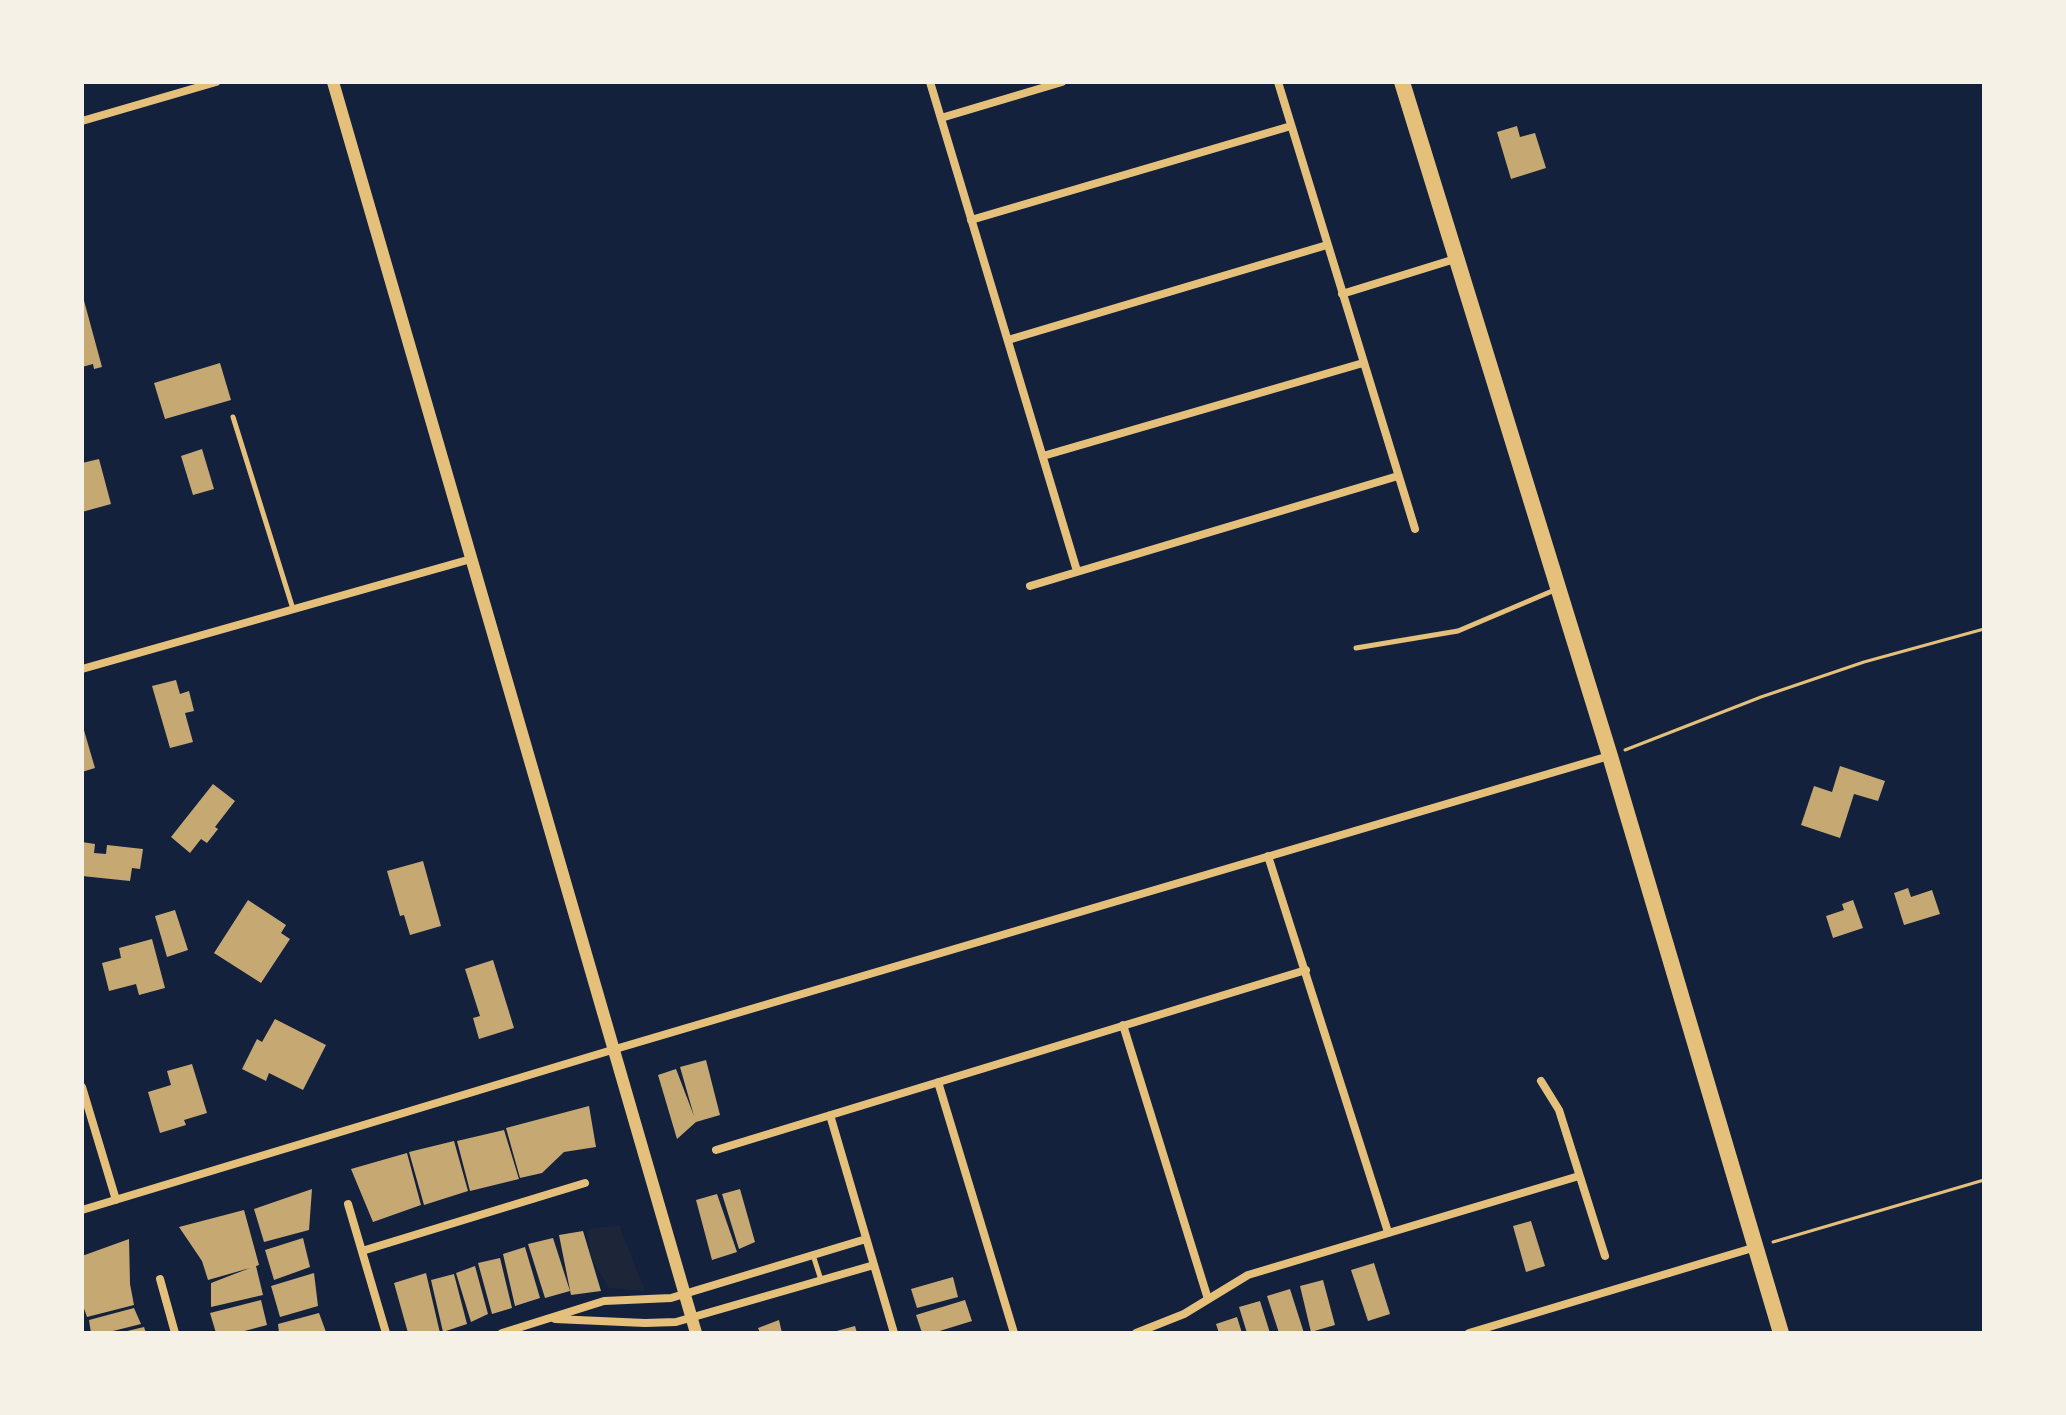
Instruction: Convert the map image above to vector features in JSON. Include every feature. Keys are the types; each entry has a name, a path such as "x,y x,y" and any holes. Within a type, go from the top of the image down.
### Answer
{"main road":[{"path":"1402,82 1610,756 1781,1333"}],"street":[{"path":"82,121 216,82"},
{"path":"333,82 696,1333"},
{"path":"930,82 1077,571"},
{"path":"941,118 1062,82"},
{"path":"1278,82 1415,529"},
{"path":"971,220 1291,126"},
{"path":"1008,340 1327,245"},
{"path":"1342,294 1455,259"},
{"path":"1043,456 1363,363"},
{"path":"1030,586 1398,476"},
{"path":"82,669 471,559"},
{"path":"82,1210 612,1050 1610,756"},
{"path":"1268,856 1388,1232"},
{"path":"716,1150 1306,970"},
{"path":"1123,1025 1208,1299"},
{"path":"1541,1081 1559,1110 1605,1256"},
{"path":"938,1082 1014,1333"},
{"path":"82,1087 116,1200"},
{"path":"830,1115 894,1333"},
{"path":"1136,1333 1169,1322 1248,1275 1579,1176"},
{"path":"362,1251 585,1183"},
{"path":"348,1204 386,1333"},
{"path":"502,1333 604,1301 657,1300 684,1294 866,1239"},
{"path":"1469,1333 1757,1247"},
{"path":"550,1319 656,1323 692,1318 874,1265"},
{"path":"160,1279 175,1333"}],"lane":[{"path":"233,417 293,609"},
{"path":"1356,648 1458,631 1558,589"},
{"path":"813,1255 821,1280"},
{"path":"601,1320 604,1301"}],"path":[{"path":"1610,756 1761,697 1849,667 1984,630"},
{"path":"1757,1247 1984,1180"}],"shaded area":[{"path":"619,1225 645,1291 609,1288 592,1259 587,1229"}],"building":[{"path":"1517,126 1520,137 1535,133 1546,168 1511,179 1497,132"},
{"path":"83,297 102,367 94,369 93,364 82,367"},
{"path":"220,363 231,400 165,419 154,383"},
{"path":"202,449 214,489 193,495 181,456"},
{"path":"99,459 111,504 82,512 82,463"},
{"path":"176,680 180,694 189,691 194,711 185,713 193,742 170,748 152,686"},
{"path":"82,728 95,768 82,772"},
{"path":"1840,766 1885,781 1878,801 1854,794 1840,838 1801,825 1814,786 1832,792"},
{"path":"213,784 235,801 207,843 201,839 190,853 171,837"},
{"path":"82,842 95,844 94,853 106,854 107,845 143,849 140,869 132,868 130,881 82,876"},
{"path":"423,861 441,926 410,935 404,915 400,916 387,871"},
{"path":"1908,888 1911,897 1932,890 1940,914 1904,925 1894,893"},
{"path":"248,900 286,925 281,933 290,939 261,983 214,953"},
{"path":"1853,900 1863,928 1833,938 1826,916 1844,910 1842,904"},
{"path":"175,910 188,950 167,957 155,916"},
{"path":"152,939 165,988 139,995 136,984 109,991 102,963 121,958 119,948"},
{"path":"493,960 514,1028 479,1039 473,1018 480,1016 465,969"},
{"path":"275,1019 326,1045 303,1090 269,1073 266,1081 242,1069 257,1039 262,1042"},
{"path":"706,1060 720,1115 696,1122 677,1139 658,1075 676,1069 694,1116 680,1067"},
{"path":"192,1064 207,1113 184,1120 186,1125 160,1133 148,1092 171,1085 167,1071"},
{"path":"589,1106 596,1147 564,1152 542,1173 520,1178 506,1128"},
{"path":"504,1130 519,1179 470,1191 457,1141"},
{"path":"454,1141 468,1191 424,1205 409,1152"},
{"path":"407,1153 421,1205 373,1222 351,1169"},
{"path":"312,1189 309,1230 264,1242 254,1209"},
{"path":"740,1189 755,1242 739,1249 722,1194"},
{"path":"717,1194 737,1252 712,1260 696,1200"},
{"path":"244,1210 259,1265 256,1266 263,1295 211,1307 211,1283 250,1268 208,1280 202,1261 179,1227"},
{"path":"1531,1221 1545,1266 1526,1272 1513,1226"},
{"path":"583,1231 601,1291 571,1295 559,1235"},
{"path":"303,1238 310,1267 274,1280 265,1250"},
{"path":"553,1238 570,1291 545,1298 528,1244"},
{"path":"129,1239 130,1284 134,1305 87,1317 82,1303 82,1256"},
{"path":"525,1247 540,1298 515,1306 503,1254"},
{"path":"500,1258 512,1308 492,1314 478,1263"},
{"path":"1374,1263 1390,1314 1368,1321 1351,1270"},
{"path":"475,1266 488,1314 471,1322 456,1273"},
{"path":"314,1273 318,1306 280,1317 271,1286"},
{"path":"426,1273 440,1333 408,1333 394,1283"},
{"path":"454,1274 467,1324 443,1332 431,1280"},
{"path":"953,1277 958,1297 917,1308 911,1289"},
{"path":"1323,1280 1335,1325 1311,1332 1300,1286"},
{"path":"1290,1289 1304,1333 1279,1333 1267,1296"},
{"path":"261,1300 267,1325 237,1333 216,1333 210,1313"},
{"path":"965,1300 972,1321 933,1333 922,1333 916,1315"},
{"path":"1260,1301 1270,1333 1247,1333 1239,1307"},
{"path":"134,1308 141,1324 105,1333 91,1333 89,1320"},
{"path":"319,1313 326,1332 279,1333 278,1324"},
{"path":"1237,1317 1242,1333 1219,1333 1216,1324"},
{"path":"779,1320 782,1333 760,1333 758,1328"},
{"path":"855,1326 857,1333 833,1333 833,1332"},
{"path":"144,1327 146,1333 123,1333 123,1332"}]}
